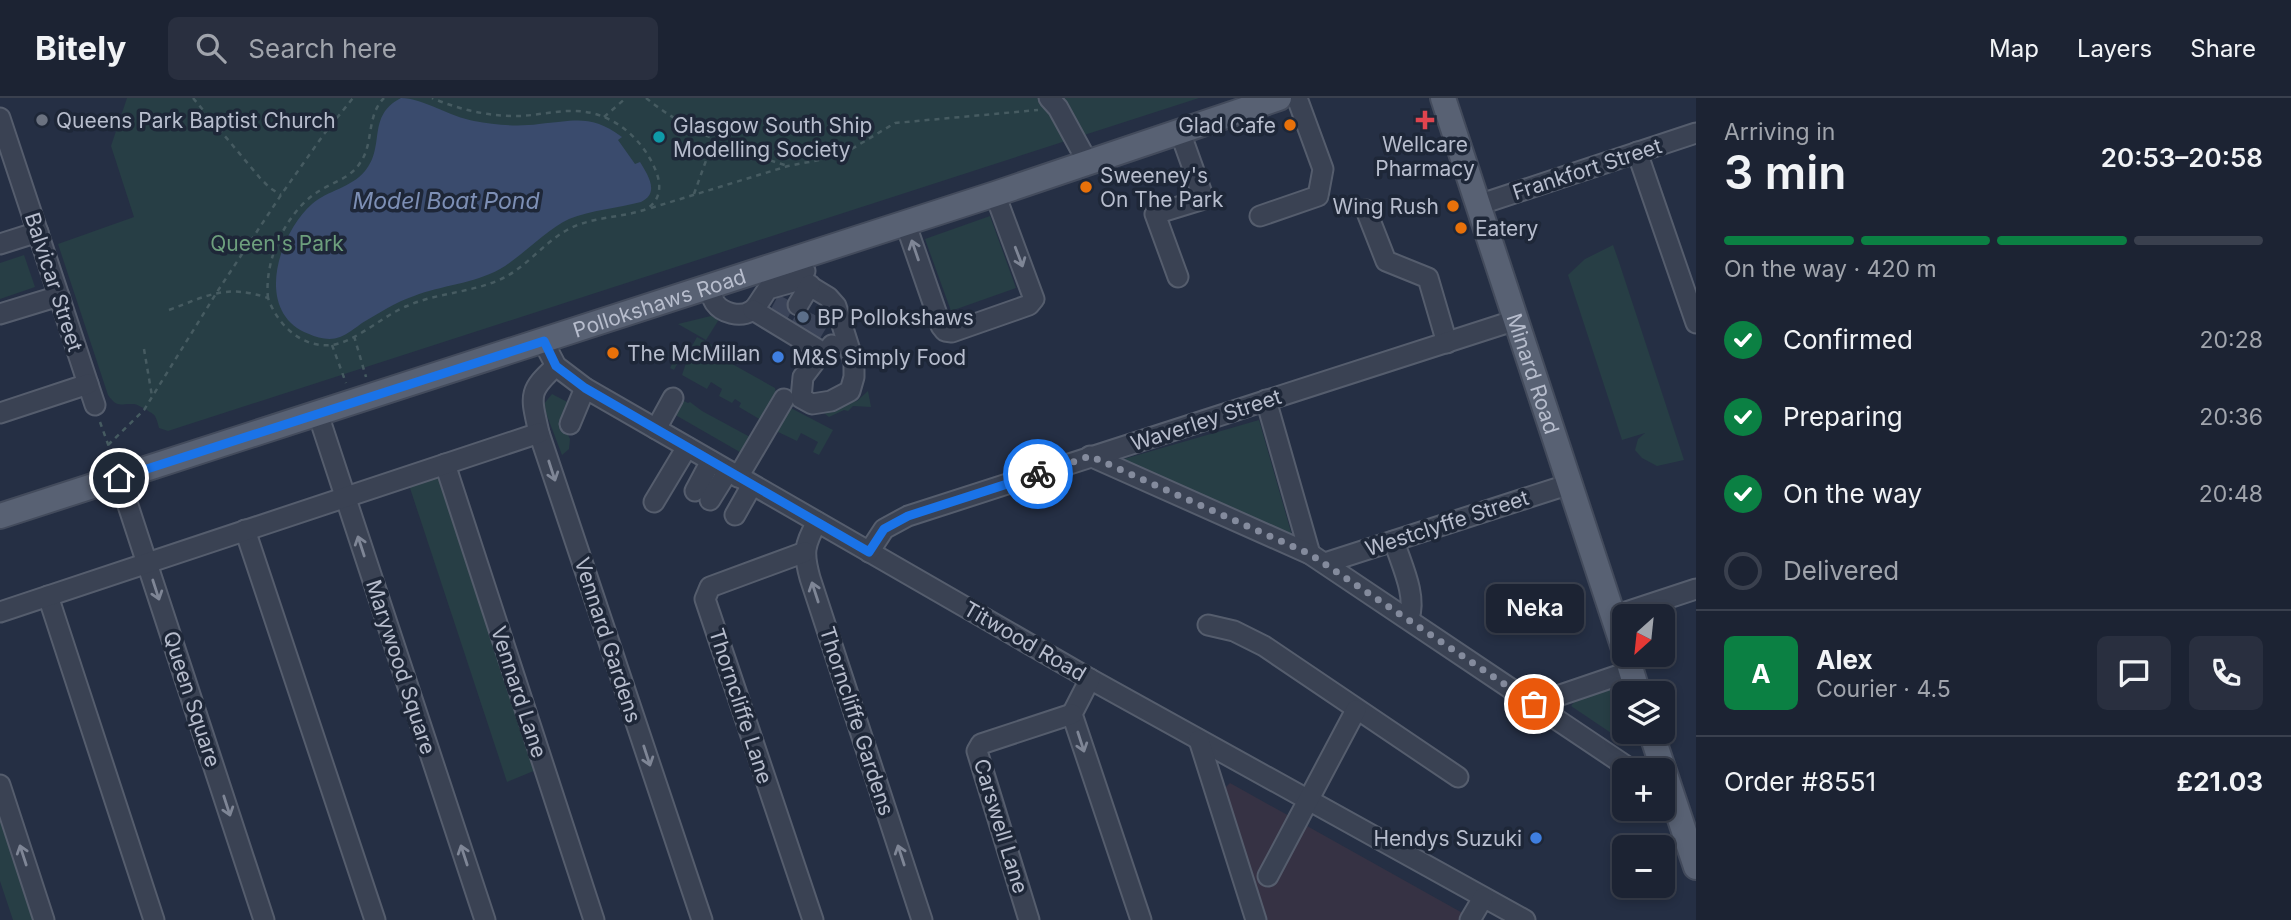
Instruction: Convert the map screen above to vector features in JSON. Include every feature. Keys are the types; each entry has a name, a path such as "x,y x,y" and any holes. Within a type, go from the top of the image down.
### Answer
{"main road":[{"name":"Pollokshaws Road","path":"0,516 318,414 361,393 544,341 707,287 808,315 905,222 1279,98"},
{"name":"Minard Road","path":"1443,98 1612,610"},
{"path":"1675,805 1696,867"}],"street":[{"path":"1260,216 1318,195 1322,169 1297,98"},
{"path":"1054,103 1087,161"},
{"name":"Balvicar Street","path":"0,118 4,144 38,232 95,405"},
{"path":"1178,277 1155,214 1204,198 1180,132"},
{"name":"Frankfort Street","path":"1478,205 1696,133"},
{"path":"1637,152 1693,302 1696,323"},
{"path":"905,222 941,326 945,331 952,332 1029,305 1033,301 1033,294 995,194"},
{"path":"1366,210 1386,261 1428,278 1447,343"},
{"path":"0,244 38,232"},
{"path":"707,287 715,304 734,314 753,310 808,315"},
{"path":"753,310 768,289 808,315"},
{"path":"0,314 59,296"},
{"name":"Waverley Street","path":"869,552 884,529 908,516 1516,320"},
{"name":"Titwood Road","path":"544,341 556,366 585,388 1090,679 1525,920"},
{"name":"Vennard Gardens","path":"556,366 536,386 533,394 532,402 539,433 702,920"},
{"path":"0,413 88,384"},
{"path":"570,424 585,388"},
{"path":"656,429 673,398"},
{"path":"703,495 732,473 784,399"},
{"path":"1266,400 1318,558"},
{"name":"Marywood Square","path":"318,414 485,920"},
{"path":"0,612 539,433"},
{"path":"654,502 687,447"},
{"path":"1090,456 1318,558 1614,758"},
{"name":"Vennard Lane","path":"445,464 594,920"},
{"path":"732,473 735,515"},
{"name":"Queen Square","path":"119,478 264,920"},
{"name":"Westclyffe Street","path":"1318,558 1394,541 1570,484"},
{"path":"805,552 808,538 817,522"},
{"path":"245,530 375,920"},
{"path":"1394,541 1411,596 1412,611 1409,618"},
{"name":"Thorncliffe Lane","path":"805,552 710,586 705,599 813,920"},
{"name":"Thorncliffe Gardens","path":"805,552 810,578 922,920"},
{"path":"1650,604 1696,589"},
{"path":"48,596 154,920"},
{"path":"1209,625 1234,631 1264,646 1458,777"},
{"path":"1534,704 1630,667"},
{"path":"1090,679 1072,714 1141,920"},
{"path":"1268,876 1356,710"},
{"name":"Carswell Lane","path":"1029,920 976,751 981,744 1072,714"},
{"path":"1199,740 1256,920"},
{"path":"0,785 44,920"},
{"path":"1471,920 1483,898"}],"path":[{"path":"193,98 260,178 281,195"},
{"path":"95,405 108,445 144,410 281,195 353,98"},
{"path":"384,98 374,113 360,165 348,176 310,197 298,209 287,225 269,268 268,298 274,312 287,329 303,339 332,345 414,303 501,279 575,226 644,210 788,166 840,156 895,123 1054,103"},
{"path":"432,98 465,110 495,115 525,116 577,111 604,117 622,126 631,134 656,171 660,192 654,204 644,210"},
{"path":"604,117 626,98"},
{"path":"646,98 669,117 714,140 788,166"},
{"path":"694,194 714,140"},
{"path":"169,310 217,292 236,290 268,298"},
{"path":"354,336 361,393"},
{"path":"332,345 361,393"},
{"path":"144,349 152,396"}],"shaded area":[{"path":"1230,783 1475,920 1263,920 1223,790"}],"green space":[{"name":"Queen's Park","path":"127,98 1199,98 168,431 159,428 155,416 138,405 117,404 108,395 58,244 134,217 111,146"},
{"path":"990,216 1016,288 951,311 925,239"},
{"path":"1613,245 1684,460 1657,466 1642,458 1635,450 1638,439 1645,433 1622,440 1568,275 1585,259"},
{"path":"24,255 35,287 0,299 0,263"},
{"path":"723,313 706,340 678,324"},
{"path":"697,337 712,345 709,351 775,388 777,399 761,420 739,407 741,403 735,399 732,403 719,396 722,389 711,382 707,389 682,375 687,360 681,357 674,370 670,368 679,351 687,355"},
{"path":"868,391 871,407 853,406 848,411 844,410 829,417 820,410 857,401"},
{"path":"552,394 573,405 562,423 570,439 569,449 562,455 543,405"},
{"path":"680,399 690,402 750,437 745,455 672,413"},
{"path":"787,406 833,430 819,455 813,452 818,442 801,433 797,441 776,431"},
{"path":"1259,420 1293,539 1117,461"},
{"path":"445,475 541,768 507,782 408,482"},
{"path":"1612,689 1612,734 1571,706 1575,701"},
{"path":"0,818 33,920 13,920 0,881"}],"water":[{"name":"Model Boat Pond","path":"401,98 418,101 465,119 490,124 582,121 601,125 622,137 618,140 635,164 640,162 651,184 650,194 641,202 569,219 490,274 407,298 349,333 336,338 320,338 292,324 281,309 276,292 281,253 289,234 312,204 353,181 365,171 375,152 384,113"}],"tunnel":[{"path":"778,316 787,299"},
{"path":"799,328 809,311"},
{"path":"811,335 821,318"}],"way so far":[{"path":"1038,474 1090,456 1310,554 1534,704"}],"place":[{"name":"Queens Park Baptist Church","path":"42,120"},
{"name":"Wellcare Pharmacy","path":"1425,120"},
{"name":"Glad Cafe","path":"1290,125"},
{"name":"Glasgow South Ship Modelling Society","path":"659,137"},
{"name":"Sweeney's On The Park","path":"1086,187"},
{"name":"Wing Rush","path":"1453,206"},
{"name":"Eatery","path":"1461,228"},
{"name":"BP Pollokshaws","path":"803,317"},
{"name":"The McMillan","path":"613,353"},
{"name":"M&S Simply Food","path":"778,357"},
{"name":"Neka","path":"1534,704"},
{"name":"Hendys Suzuki","path":"1536,838"}],"route":[{"path":"119,478 544,341 556,366 585,388 869,552 884,529 908,516 1038,474"}]}
